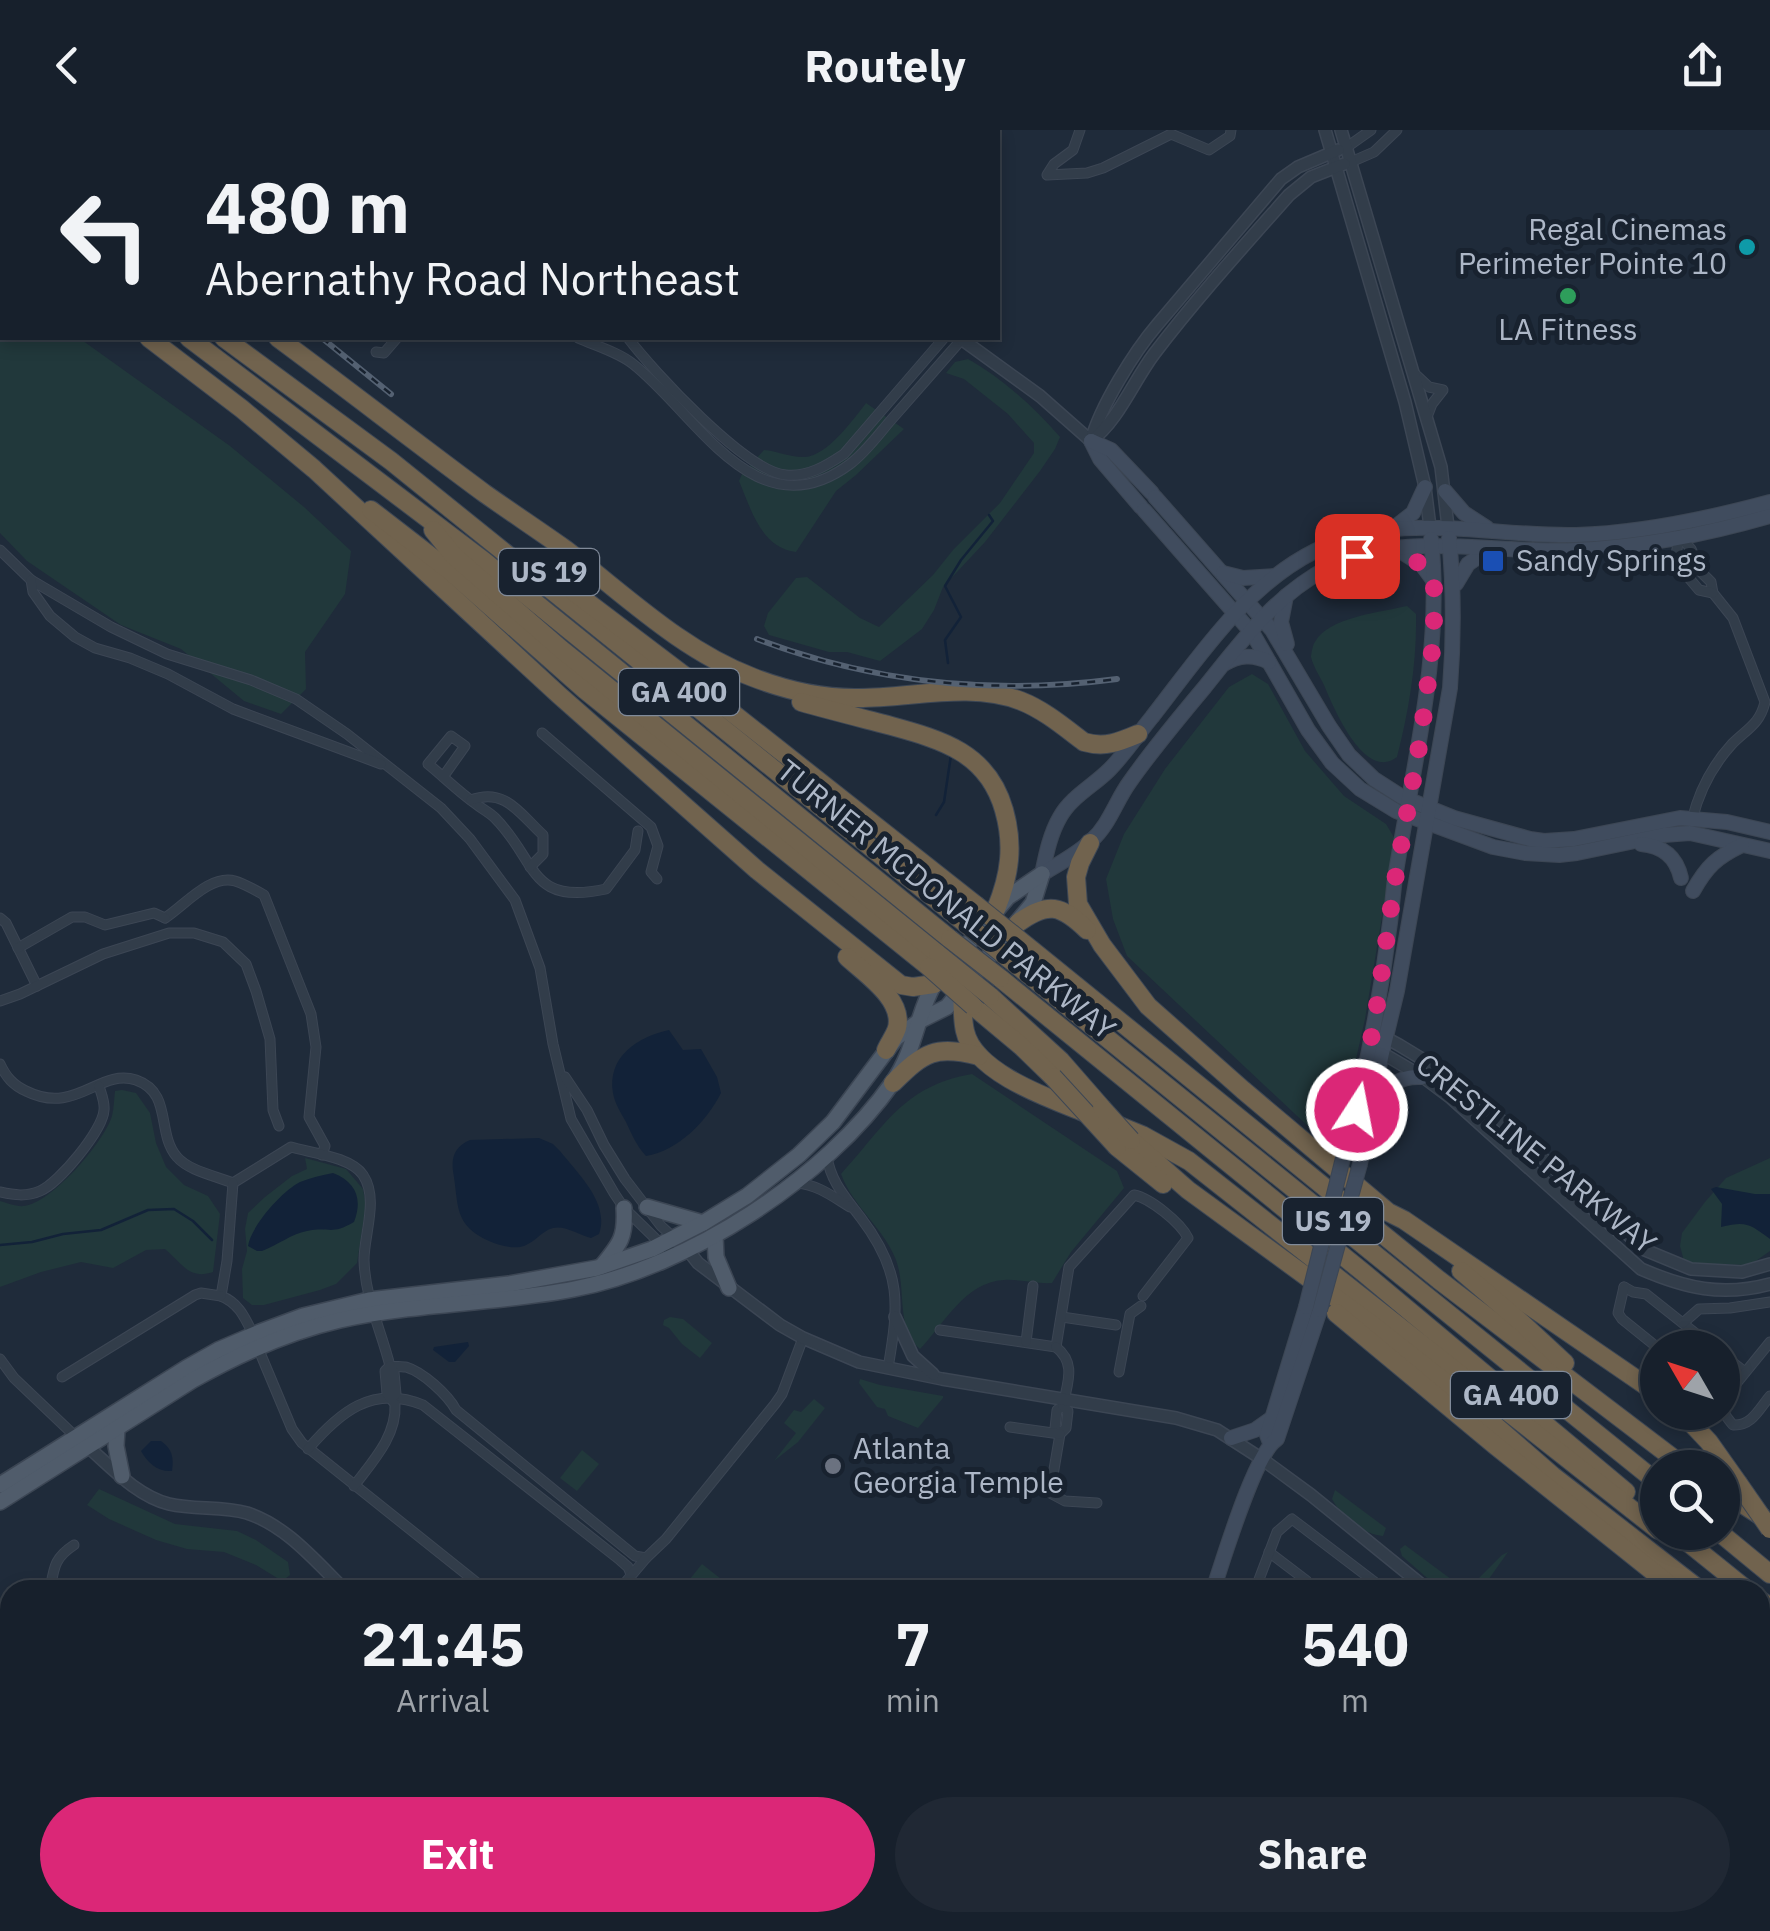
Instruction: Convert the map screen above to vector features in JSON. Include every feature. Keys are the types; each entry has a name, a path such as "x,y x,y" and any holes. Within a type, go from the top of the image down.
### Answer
{"highway":[{"path":"152,340 314,469 757,870 888,997 896,1010 898,1025 886,1050"},
{"name":"TURNER MCDONALD PARKWAY","path":"192,340 418,509 938,961 1000,978 1364,1272 1640,1503"},
{"name":"TURNER MCDONALD PARKWAY","path":"227,340 391,461 1640,1468"},
{"path":"281,340 564,549 692,654 749,686 940,739 966,754 993,782 1010,835 1005,886 996,909"},
{"name":"US 19","path":"391,461 552,575 702,689 1440,1280 1662,1450"},
{"path":"314,469 450,571 585,690 938,961 990,996 1061,1060 1102,1108 1124,1143 1370,1323 1554,1476 1687,1580"},
{"path":"639,608 732,668 800,692 858,698 991,694 1034,707 1090,744 1107,746 1138,734"},
{"path":"1090,843 1080,863 1078,904 1102,944 1160,1018 1524,1324 1622,1420"},
{"path":"757,870 901,985 913,987 938,961"},
{"path":"1018,923 1032,912 1061,910 1102,944"},
{"path":"938,961 967,999 1186,1203 1341,1316 1664,1580"},
{"path":"967,999 964,1031 979,1056 1034,1092 1142,1135 1190,1161 1640,1515"},
{"path":"893,1082 935,1051 956,1050 979,1056"},
{"path":"1388,1212 1640,1382"},
{"path":"1452,1369 1554,1476"},
{"path":"1699,1430 1770,1530"},
{"path":"1740,1503 1770,1522"},
{"path":"1740,1549 1770,1574"},
{"path":"1690,1550 1716,1566"},
{"path":"1697,1550 1734,1580"}],"main road":[{"path":"1091,442 1112,450 1262,618 1349,755 1408,809"},
{"path":"1091,442 1100,460 1250,630 1308,730 1332,763 1360,789 1493,848 1542,855 1576,853 1692,826 1727,822 1770,832"},
{"path":"1395,528 1413,513 1425,487"},
{"path":"1445,492 1464,513 1492,530"},
{"path":"0,1502 186,1368 255,1341 302,1316 572,1274 679,1250 703,1224 756,1190 816,1139 896,1038 921,1020 967,999 1033,903 1060,816 1113,766 1247,601 1276,576 1324,546 1357,535 1430,526 1576,534 1678,530 1770,502"},
{"path":"371,1307 575,1289 626,1274 715,1236 793,1183 854,1129 893,1082 908,1058 938,961 1017,889 1090,843 1126,786 1250,630 1318,573 1357,556 1396,549 1450,546 1578,550 1770,516"},
{"path":"1217,1580 1251,1483 1270,1443 1277,1439 1313,1308 1344,1154 1357,1110 1432,656 1434,582 1430,526"},
{"path":"1270,1443 1267,1436 1272,1418 1360,1164 1397,991 1450,688 1454,590 1448,527"},
{"path":"1396,549 1422,565 1434,582"},
{"path":"1454,590 1468,564 1489,550"},
{"path":"1221,572 1243,578 1276,576"},
{"path":"1286,596 1281,622 1290,659"},
{"path":"1223,664 1245,656 1270,662"},
{"path":"1376,780 1398,780 1408,774 1417,760"},
{"path":"1427,816 1544,841 1574,839 1665,820 1770,851"},
{"path":"1625,843 1647,844 1667,852 1680,878"},
{"path":"1693,890 1706,869 1742,844"},
{"path":"1368,1130 1393,1085 1407,1077 1423,1077"},
{"path":"647,1207 703,1224"},
{"path":"600,1267 626,1229 624,1208"},
{"path":"715,1236 716,1257 729,1288"},
{"path":"0,1484 80,1441 116,1429 255,1341"},
{"path":"1231,1438 1255,1430 1272,1418"},
{"path":"116,1429 122,1476"}],"street":[{"path":"1080,130 1073,150 1054,164 1048,175 1103,168 1171,134 1209,150 1230,136 1231,130"},
{"path":"1325,130 1406,402 1430,526"},
{"path":"1341,130 1427,417 1445,492 1448,527"},
{"path":"1091,442 1097,423 1142,344 1258,206 1289,172 1347,147 1371,130"},
{"path":"1091,442 1106,430 1160,346 1304,181 1374,152 1398,130"},
{"path":"1258,206 1270,217"},
{"path":"376,352 384,353 395,340"},
{"path":"583,340 630,361 741,468 783,486 813,483 851,463 959,340"},
{"path":"630,340 654,370 734,448 759,467 784,475 810,473 844,454 942,340"},
{"path":"964,340 1040,396 1091,442"},
{"path":"1414,372 1429,387 1443,390 1434,399 1427,417"},
{"path":"1678,530 1676,555 1683,571 1699,590 1714,594"},
{"path":"1678,530 1701,572 1711,582 1714,594 1733,618 1766,702 1762,716 1715,764 1697,798 1692,826"},
{"path":"0,550 31,580 111,627 153,647 296,699 306,723 391,768"},
{"path":"31,580 33,592 50,616 75,637 168,674 233,710 348,734 441,808 470,839 515,900 540,968 552,1044 571,1119 624,1208 729,1288 799,1336 859,1362 1207,1426 1231,1438 1311,1495 1416,1580"},
{"path":"542,733 651,827 658,846 651,872 657,879"},
{"path":"443,777 466,746 450,736 428,764 443,777 471,800 494,816 540,882 565,893 606,889 635,850 638,831"},
{"path":"471,800 498,796 543,835 544,854 530,867"},
{"path":"165,918 209,886 228,880 264,895 311,1014 316,1047 309,1116 325,1146 322,1156"},
{"path":"18,948 72,918 86,917 105,925 154,913 165,918 169,932"},
{"path":"0,918 37,986"},
{"path":"0,1000 103,954 169,932 194,933 223,942 246,964 270,1039 273,1110 281,1130 291,1147 346,1161 363,1175 370,1197 364,1259 371,1307 394,1372 396,1394 391,1398"},
{"name":"CRESTLINE PARKWAY","path":"1370,1040 1428,1060 1455,1079 1638,1244 1668,1261 1716,1272 1742,1272 1770,1264"},
{"name":"CRESTLINE PARKWAY","path":"1384,1046 1451,1098 1641,1269 1697,1289 1770,1284"},
{"path":"0,1064 18,1088 40,1098 62,1099 119,1078 131,1078 148,1086 161,1103 176,1157 233,1182"},
{"path":"560,1071 587,1110 625,1179 679,1250"},
{"path":"0,1192 31,1194 59,1176 100,1124 104,1108 98,1086"},
{"path":"233,1182 291,1147"},
{"path":"826,1154 829,1172 888,1260 895,1290 888,1368"},
{"path":"1538,1178 1548,1163"},
{"path":"221,1296 233,1182"},
{"path":"793,1183 823,1190 856,1212"},
{"path":"1056,1348 1070,1268 1134,1195 1144,1197 1182,1228 1188,1238 1130,1314 1119,1372"},
{"path":"1640,1334 1618,1312 1623,1282 1633,1292 1646,1294 1692,1330"},
{"path":"1026,1342 1034,1286"},
{"path":"62,1377 195,1295 221,1296 234,1302 292,1429 308,1449 473,1580"},
{"path":"1683,1323 1699,1309 1770,1302"},
{"path":"895,1317 912,1356 942,1379"},
{"path":"1062,1317 1116,1325"},
{"path":"940,1330 1056,1348 1068,1356 1064,1402 1057,1410 1055,1428 1060,1434 1050,1493 1065,1501 1097,1503"},
{"path":"626,1580 666,1539 775,1404 782,1394 799,1336"},
{"path":"1740,1380 1770,1342"},
{"path":"0,1359 14,1378 80,1441 144,1492 169,1504 250,1514 289,1536 333,1580"},
{"path":"390,1366 406,1367 432,1384 456,1410 635,1556 646,1558"},
{"path":"1740,1368 1746,1372"},
{"path":"1740,1426 1747,1424 1770,1396"},
{"path":"308,1449 331,1424 368,1400 391,1398 423,1405 620,1560 631,1574"},
{"path":"354,1486 385,1446 396,1412 391,1398"},
{"path":"1010,1428 1060,1434"},
{"path":"1259,1580 1277,1532 1292,1519 1372,1580"},
{"path":"52,1580 62,1553 74,1545"},
{"path":"1269,1552 1306,1580"}],"green space":[{"path":"0,340 82,340 230,446 351,551 345,594 305,652 306,689 281,714 244,701 181,649 121,625 27,561 0,533"},
{"path":"968,359 1017,394 1060,437 1040,471 985,542 943,587 922,629 880,661 769,635 764,626 768,613 796,578 807,577 860,618 879,627 1000,503 1034,453 1034,443 1008,414 964,379 946,373 955,362"},
{"path":"866,403 904,429 836,491 796,552 774,543 753,515 739,481 742,474 764,450 800,457 822,451"},
{"path":"1407,606 1416,614 1411,686 1397,757 1385,762 1362,752 1352,739 1311,654 1322,634 1343,621"},
{"path":"1252,674 1268,684 1305,751 1344,796 1386,824 1395,839 1365,1019 1346,1104 1349,1136 1329,1146 1127,956 1113,919 1106,879 1124,834 1165,769 1229,687"},
{"path":"972,1074 1117,1171 1124,1188 1071,1252 1052,1283 1004,1280 978,1288 956,1306 920,1349 907,1330 899,1272 891,1248 841,1174 912,1098 948,1080"},
{"path":"115,1091 136,1093 150,1113 166,1167 184,1185 208,1196 220,1214 213,1272 192,1272 165,1249 146,1250 113,1268 81,1262 0,1287 0,1201 24,1206 62,1183 99,1141 112,1116"},
{"path":"305,1158 346,1169 363,1189 366,1205 357,1263 336,1284 252,1305 243,1298 248,1213 292,1176 307,1169"},
{"path":"1770,1158 1770,1251 1750,1265 1684,1261 1682,1233 1705,1202 1726,1178"},
{"path":"670,1317 683,1319 712,1343 700,1358 663,1325"},
{"path":"860,1379 943,1398 918,1428 877,1407"},
{"path":"814,1399 825,1408 798,1442 774,1461 796,1433 784,1423 794,1410 801,1412"},
{"path":"582,1450 599,1464 577,1491 560,1478"},
{"path":"99,1489 175,1524 237,1531 288,1562 290,1575 280,1580 224,1552 187,1549 156,1540 87,1505"},
{"path":"1335,1490 1386,1528 1383,1536 1368,1532 1347,1518 1332,1499"},
{"path":"1405,1545 1452,1580 1430,1580 1402,1556 1400,1549"},
{"path":"1508,1552 1488,1580 1477,1580 1502,1555"},
{"path":"702,1564 722,1580 689,1580"}],"water":[{"path":"669,1030 683,1050 701,1049 721,1093 690,1133 669,1148 646,1156 617,1105 612,1080 627,1051 646,1038"},
{"path":"539,1138 560,1151 590,1190 600,1211 599,1234 591,1238 558,1227 516,1247 496,1244 477,1235 460,1213 453,1166 456,1152 470,1140"},
{"path":"333,1173 356,1192 354,1222 335,1230 301,1232 262,1251 248,1246 261,1219 285,1193 300,1182"},
{"path":"1711,1189 1770,1194 1770,1239 1747,1225 1721,1227 1722,1204"},
{"path":"468,1342 469,1346 455,1362 433,1350 434,1347"},
{"path":"151,1441 161,1441 168,1447 172,1471 157,1468 141,1451"}],"waterway":[{"path":"948,663 945,640 961,617 945,586 993,521 989,515"},
{"path":"936,815 944,802 951,755"},
{"path":"0,1245 101,1230 148,1210 174,1209 212,1240"}],"railway":[{"path":"324,340 391,394"},
{"path":"757,639 845,666 934,681 1025,686 1117,679"}],"place":[{"name":"Regal Cinemas Perimeter Pointe 10","path":"1747,247"},
{"name":"LA Fitness","path":"1568,296"},
{"name":"Sandy Springs","path":"1493,561"},
{"name":"Atlanta Georgia Temple","path":"833,1466"}],"route":[{"path":"1357,556 1396,549 1426,569 1434,582 1434,636 1421,736 1357,1110"}]}
